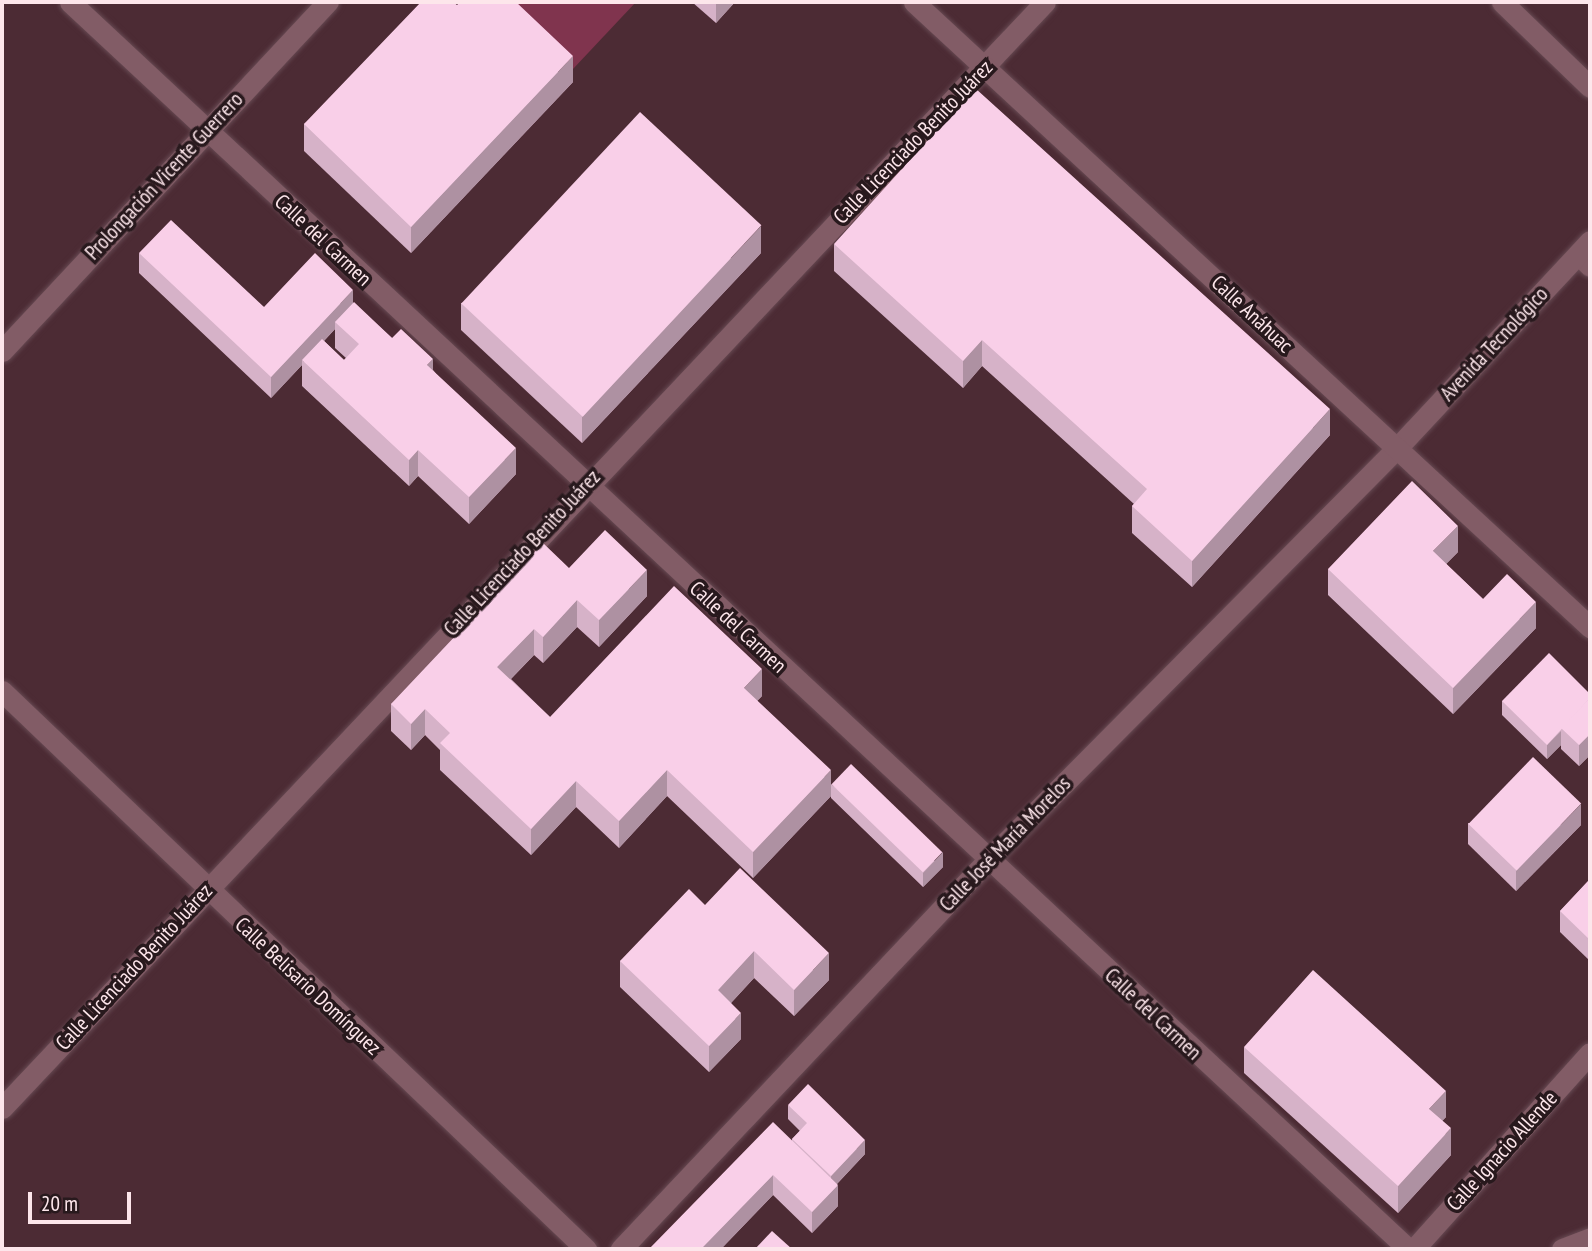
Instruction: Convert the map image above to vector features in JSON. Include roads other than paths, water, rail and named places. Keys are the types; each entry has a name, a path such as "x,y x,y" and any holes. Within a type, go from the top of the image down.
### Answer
{"street":[{"name":"Calle del Carmen","path":"71,2 205,131 987,861 1408,1249"},
{"name":"Prolongación Vicente Guerrero","path":"2,351 328,2"},
{"name":"Calle Anáhuac","path":"914,2 1590,627"},
{"name":"Calle Licenciado Benito Juárez","path":"2,1108 586,484 1045,2"},
{"path":"1513,6 1590,87"},
{"name":"Avenida Tecnológico","path":"1398,448 1586,254"},
{"name":"Calle José María Morelos","path":"621,1249 987,861 1398,448"},
{"name":"Calle Belisario Domínguez","path":"2,691 206,891 586,1249"},
{"name":"Calle Ignacio Allende","path":"1414,1249 1590,1053"},
{"path":"1562,1249 1590,1238"}]}
